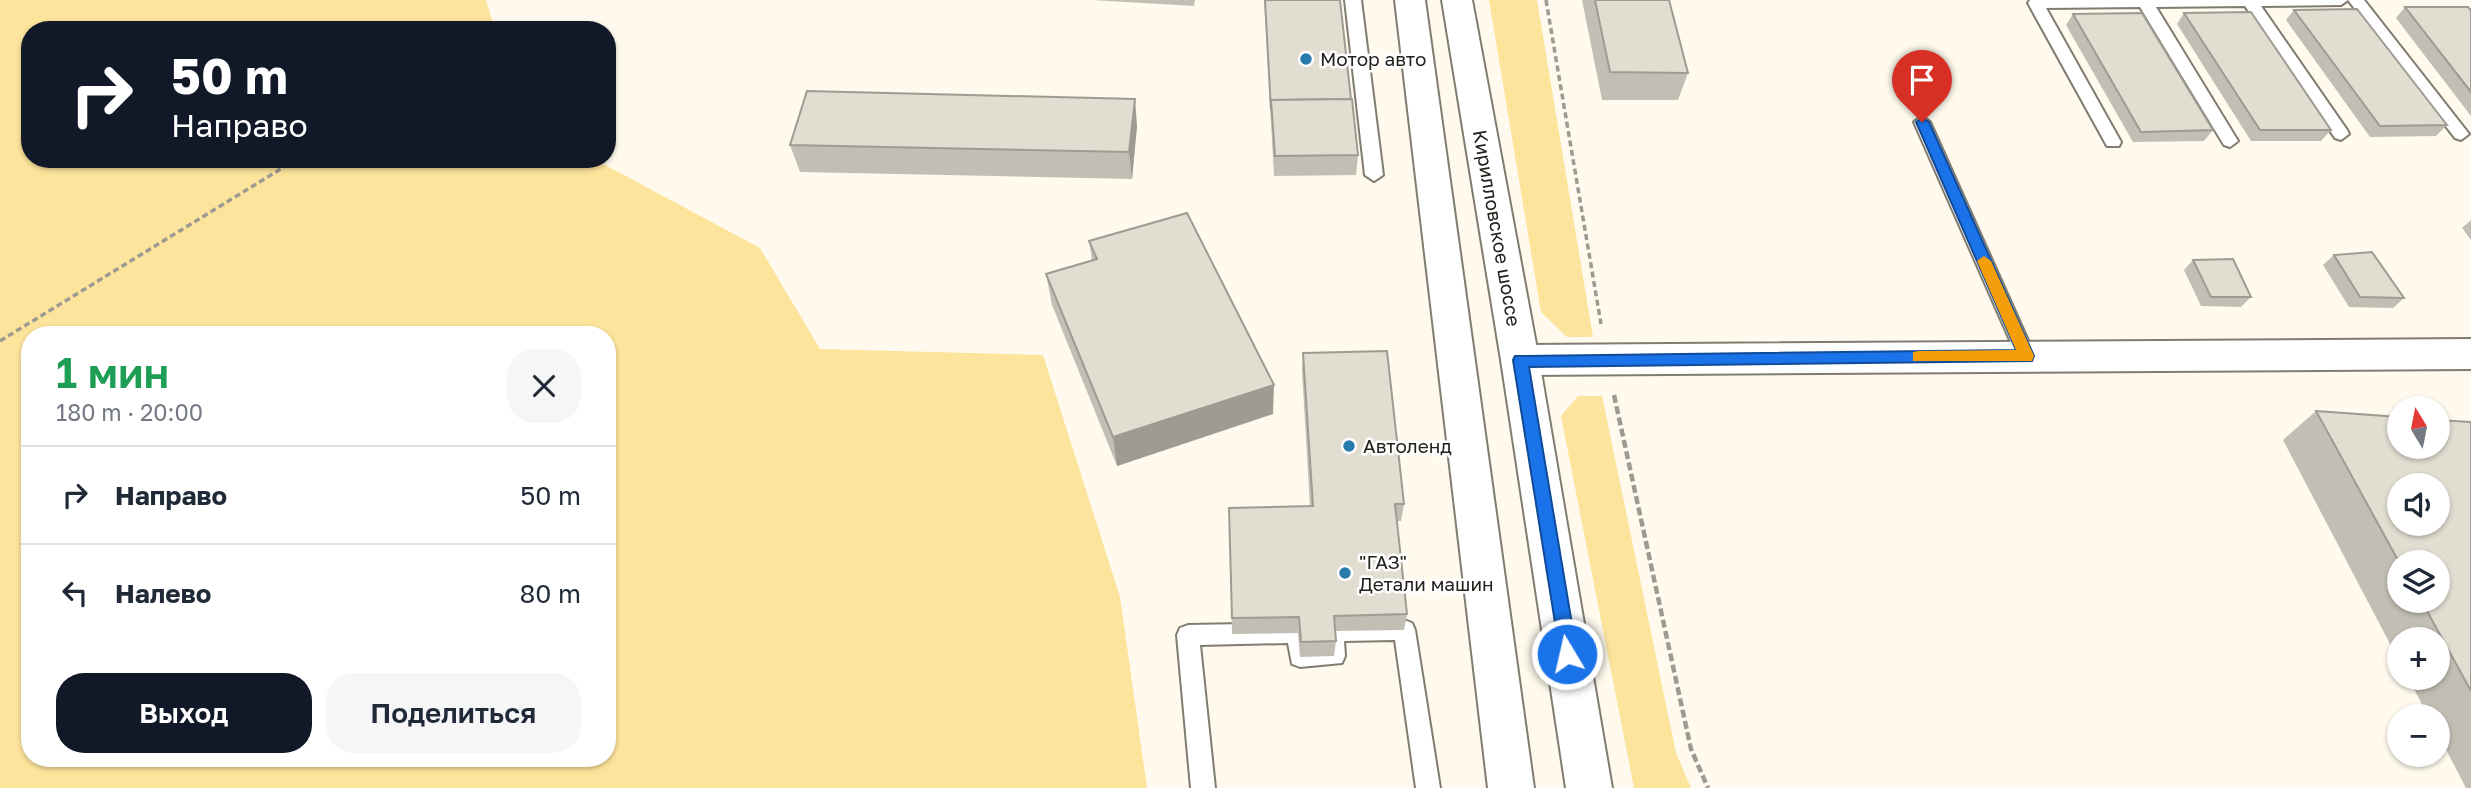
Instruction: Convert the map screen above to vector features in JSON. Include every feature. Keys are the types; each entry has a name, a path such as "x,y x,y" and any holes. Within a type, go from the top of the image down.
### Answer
{"main road":[{"path":"1410,0 1511,788"},
{"name":"Кирилловское шоссе","path":"1457,0 1520,360 1589,788"},
{"path":"1520,360 2471,354"}],"lane":[{"path":"1353,0 1374,175"},
{"path":"2113,142 2036,3 2341,0"},
{"path":"2356,0 2461,134"},
{"path":"2144,2 2230,141"},
{"path":"2251,2 2341,134"},
{"path":"1922,122 2026,356"},
{"path":"1202,788 1188,635 1298,633 1300,657 1334,656 1332,631 1404,629 1428,788"}],"path":[{"path":"24,326 282,168"},
{"path":"0,341 21,328"}],"shaded area":[{"path":"0,0 486,0 492,21 21,21 21,168 611,168 760,248 820,349 1043,355 1120,597 1147,788 0,788"},
{"path":"1489,0 1537,0 1593,337 1567,337 1541,312"},
{"path":"1578,396 1602,396 1676,753 1691,788 1634,788 1561,416"}],"building":[{"name":"Мотор авто","path":"1265,0 1340,0 1351,99 1271,100 1271,110"},
{"path":"1595,0 1669,0 1688,73 1610,72"},
{"path":"2405,7 2468,7 2471,11 2471,92"},
{"path":"2357,9 2447,125 2380,126 2294,10"},
{"path":"2251,12 2331,130 2260,130 2184,13"},
{"path":"2142,13 2213,130 2141,132 2073,14"},
{"path":"807,91 1135,99 1129,152 790,145"},
{"path":"1352,99 1358,155 1275,156 1271,100"},
{"path":"1187,213 1274,385 1113,437 1046,274 1097,259 1089,241"},
{"path":"2372,252 2404,298 2360,297 2334,255"},
{"path":"2233,259 2251,297 2211,297 2193,260"},
{"name":"Автоленд","path":"1387,351 1404,504 1395,504 1407,614 1334,616 1336,641 1301,642 1299,617 1232,618 1229,508 1313,506 1303,353"},
{"path":"2316,411 2387,416 2387,459 2450,459 2450,421 2470,422 2471,691 2450,653 2450,627 2436,627 2428,613 2450,613 2450,550 2392,550"}],"slow traffic":[{"path":"1919,357 2026,356 1984,261"}],"place":[{"name":"Мотор авто","path":"1306,59"},
{"name":"Автоленд","path":"1349,446"},
{"name":"\"ГАЗ\" Детали машин","path":"1345,573"}],"route":[{"path":"1567,654 1520,360 2026,356 1922,122"}]}
